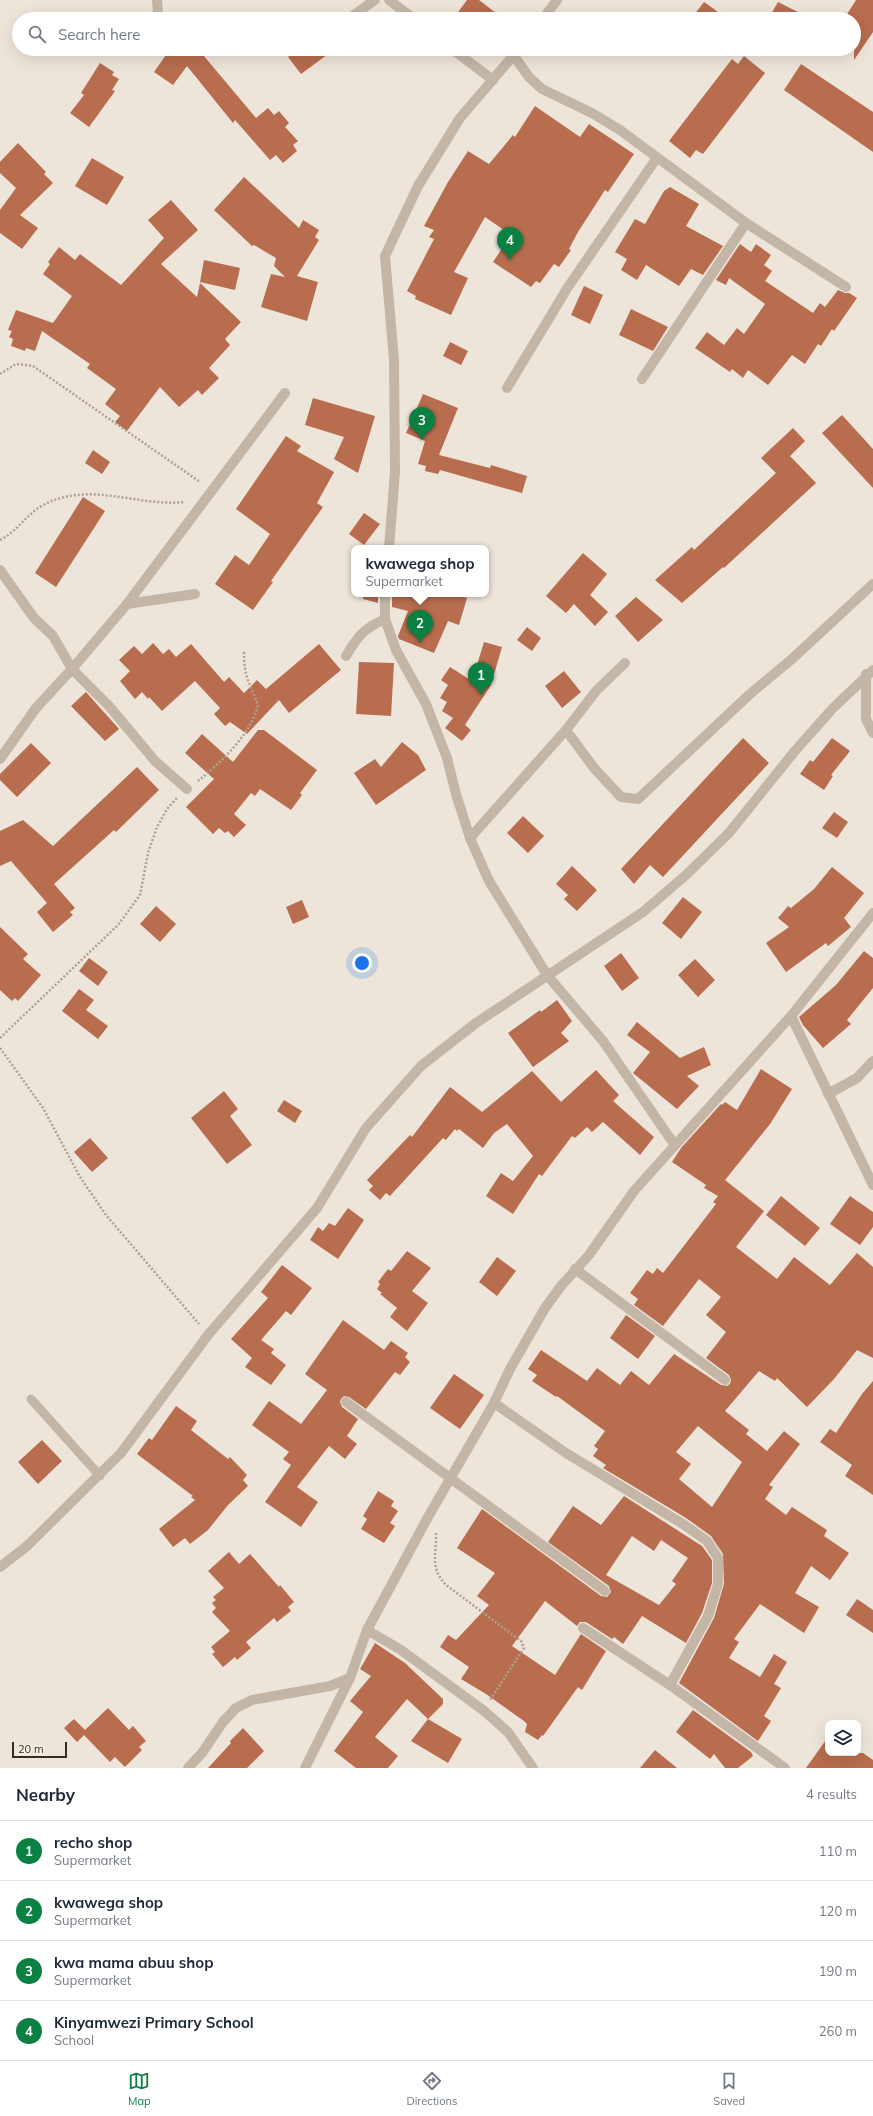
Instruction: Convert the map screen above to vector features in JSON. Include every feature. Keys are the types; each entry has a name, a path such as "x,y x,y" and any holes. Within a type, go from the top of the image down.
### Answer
{"street":[{"path":"157,0 158,12"},
{"path":"358,12 374,0"},
{"path":"389,0 405,12"},
{"path":"549,12 558,0"},
{"path":"461,56 493,80"},
{"path":"389,545 395,472 394,360 385,256 418,186 460,118 514,56"},
{"path":"518,56 529,77 542,89 592,113 620,130 656,159 746,223 846,287"},
{"path":"507,388 568,287 656,159"},
{"path":"642,379 746,223"},
{"path":"0,759 36,708 72,669 127,604 285,393"},
{"path":"0,570 34,618 54,636 72,669 109,706 155,761 187,790"},
{"path":"566,730 594,768 621,797 638,799 750,694 792,659 873,584"},
{"path":"127,604 194,594"},
{"path":"385,597 385,619 396,650 429,711 447,758 456,794 470,838 489,882 548,974 603,1041 644,1098 674,1144"},
{"path":"346,656 358,636 368,627 385,619"},
{"path":"470,838 566,730 596,691 625,663"},
{"path":"870,672 866,719 873,732"},
{"path":"0,1567 27,1546 100,1476 121,1453 208,1335 317,1208 366,1128 421,1066 476,1023 643,912 686,875 729,833 794,752 833,708 870,672"},
{"path":"305,1768 350,1678 367,1630 428,1517 451,1480 494,1403 538,1319 575,1269 589,1255 634,1191 674,1144 791,1016 873,913"},
{"path":"791,1016 873,1185"},
{"path":"828,1094 857,1078 873,1061"},
{"path":"575,1269 725,1380"},
{"path":"346,1402 605,1591"},
{"path":"494,1403 566,1453 683,1524 706,1541 718,1558 718,1584 708,1616 670,1685"},
{"path":"584,1628 670,1685 785,1768"},
{"path":"367,1630 401,1650 483,1710 508,1732 533,1768"},
{"path":"188,1768 202,1753 223,1722 236,1708 252,1700 322,1688 350,1678"}],"lane":[{"path":"32,1399 100,1476"}],"path":[{"path":"0,374 16,364 33,366 207,487"},
{"path":"0,540 14,531 33,510 46,503 70,495 92,493 131,499 189,502"},
{"path":"0,1038 118,925 140,895 148,852 157,827 167,809 187,790 220,763 255,717 258,705 247,682 244,671 244,651"},
{"path":"0,1048 43,1108 80,1178 106,1215 208,1335"},
{"path":"428,1517 434,1525 436,1535 435,1570 438,1576 446,1585 522,1641 524,1648 483,1710"}],"building":[{"path":"467,0 479,0 495,12 458,12"},
{"path":"856,0 873,0 873,32 861,50 861,12 848,12"},
{"path":"704,2 718,12 696,12"},
{"path":"778,2 798,12 772,12"},
{"path":"165,56 204,56 256,118 268,108 274,115 279,111 289,123 285,127 298,141 293,145 297,151 283,163 276,155 270,160 235,120 233,123 187,66 173,85 154,72"},
{"path":"289,56 325,56 301,74 288,57"},
{"path":"744,56 765,73 703,154 696,150 690,158 669,141 732,59 738,64"},
{"path":"100,63 114,72 112,75 119,79 112,90 115,91 89,127 70,113 84,95 81,93"},
{"path":"801,64 873,112 873,152 784,90"},
{"path":"535,106 580,137 589,124 634,154 608,192 605,190 578,232 569,249 571,250 559,267 554,264 540,283 536,281 531,287 493,262 511,235 485,217 454,272 468,278 451,315 415,299 416,296 407,291 434,239 429,237 434,230 424,226 448,182 468,151 489,164 513,135 515,137"},
{"path":"18,143 46,172 44,174 53,183 20,215 38,228 22,249 0,233 0,210 16,188 0,173 0,162"},
{"path":"92,158 124,177 107,205 75,186"},
{"path":"244,177 299,228 303,220 319,230 315,237 319,240 297,276 318,282 307,321 261,307 271,274 285,277 274,266 276,258 254,245 252,246 214,210"},
{"path":"670,187 699,204 686,226 723,246 703,275 691,269 679,286 646,265 637,280 621,270 627,259 615,252 635,219 645,224 664,191"},
{"path":"171,200 198,230 161,264 197,297 200,283 241,322 225,339 230,345 209,368 219,378 202,395 198,390 179,407 160,387 127,431 115,422 120,416 105,404 116,389 87,368 90,364 42,331 35,351 26,348 25,351 11,346 13,339 9,337 12,331 8,330 16,310 53,323 72,296 43,274 50,264 48,262 59,247 75,260 80,254 121,285 164,238 148,220"},
{"path":"740,244 751,252 756,244 771,255 764,265 772,271 765,281 813,313 820,303 825,307 838,290 849,293 857,298 834,331 832,329 821,346 818,344 805,364 792,355 768,385 748,370 743,378 732,369 730,372 695,348 707,332 724,345 737,328 744,334 765,304 729,278 726,285 716,280"},
{"path":"204,260 240,268 235,290 200,282"},
{"path":"584,286 603,295 590,324 571,315"},
{"path":"631,309 668,327 653,351 619,335"},
{"path":"450,342 468,351 461,365 443,356"},
{"path":"423,394 458,408 439,455 490,468 491,465 527,476 522,493 440,470 438,474 425,471 426,466 418,464 425,441 406,433"},
{"path":"313,398 375,416 358,473 334,459 344,437 305,425"},
{"path":"842,415 873,449 873,488 822,433"},
{"path":"793,428 805,441 790,456 816,483 724,568 723,567 682,603 655,580 692,547 694,550 776,473 761,458"},
{"path":"286,436 301,446 297,451 334,472 317,503 323,507 271,581 273,582 253,610 215,584 235,555 249,565 270,534 236,509"},
{"path":"93,450 110,462 102,474 85,463"},
{"path":"83,497 105,511 56,587 35,573"},
{"path":"364,513 380,524 364,545 349,534"},
{"path":"583,553 607,574 590,595 608,612 595,626 574,604 566,613 546,596"},
{"path":"363,597 378,597 378,603 363,599"},
{"path":"392,597 467,598 459,625 448,621 434,653 399,639 398,636 408,611 392,607"},
{"path":"636,597 663,620 638,642 615,616"},
{"path":"527,627 541,638 532,651 517,640"},
{"path":"484,642 502,647 491,685 465,725 471,730 462,741 445,728 453,718 442,711 447,702 440,698 448,685 441,680 450,667 472,681"},
{"path":"153,643 163,654 169,649 176,657 191,644 224,682 229,677 244,693 257,680 266,689 319,644 341,670 289,713 279,700 247,734 230,722 225,726 214,714 220,708 195,681 162,711 142,692 135,699 120,681 130,671 119,660 134,646 142,654"},
{"path":"359,662 394,663 391,716 356,714"},
{"path":"564,671 581,692 562,708 545,686"},
{"path":"86,692 119,729 105,741 71,706"},
{"path":"258,730 264,730 317,770 300,793 302,795 291,810 260,789 255,796 251,793 234,814 246,825 234,837 228,831 225,833 219,828 213,834 186,807 214,779 185,753 202,734 233,762"},
{"path":"743,738 769,763 663,877 650,865 634,884 621,869"},
{"path":"832,738 850,751 831,775 833,776 824,790 800,774 810,760 813,762"},
{"path":"402,742 418,755 426,770 376,805 354,773 375,759 381,767"},
{"path":"31,743 51,763 17,797 0,780 0,774"},
{"path":"137,767 159,790 116,832 114,830 54,884 75,908 70,912 73,915 53,932 37,912 47,903 11,861 0,866 0,831 23,820 53,846"},
{"path":"834,812 848,822 837,838 822,828"},
{"path":"523,816 544,836 528,853 507,833"},
{"path":"572,866 597,890 577,911 564,899 568,895 556,884"},
{"path":"832,867 864,893 844,918 851,927 828,946 826,943 786,972 766,943 789,927 778,918 788,906 791,908 814,889"},
{"path":"683,897 702,912 681,939 662,923"},
{"path":"302,900 309,917 293,924 286,907"},
{"path":"156,906 176,924 160,942 140,924"},
{"path":"0,927 28,954 23,959 41,975 18,1001 15,998 12,1001 0,990"},
{"path":"864,951 873,958 873,988 847,1020 851,1024 823,1048 803,1025 799,1017 836,985"},
{"path":"621,953 639,978 622,991 604,966"},
{"path":"89,958 108,972 98,986 79,971"},
{"path":"695,959 715,980 698,997 678,975"},
{"path":"79,989 94,1000 86,1010 108,1026 98,1039 62,1011"},
{"path":"557,1000 572,1021 561,1033 569,1041 533,1067 508,1033 540,1010 541,1012"},
{"path":"637,1022 680,1058 704,1047 711,1065 687,1076 699,1086 677,1109 633,1073 650,1052 627,1035"},
{"path":"761,1069 792,1089 770,1124 725,1180 764,1211 736,1247 777,1279 794,1257 830,1285 857,1253 873,1267 873,1358 857,1350 834,1379 807,1407 777,1378 775,1381 759,1371 725,1411 749,1430 746,1434 767,1451 784,1431 800,1444 769,1485 773,1487 765,1499 786,1515 792,1507 827,1530 824,1536 849,1553 830,1580 811,1566 795,1593 819,1607 804,1633 760,1604 734,1639 739,1642 729,1658 760,1677 774,1654 787,1662 774,1684 781,1688 764,1716 771,1721 758,1741 679,1683 714,1618 724,1584 723,1554 711,1536 686,1518 603,1468 606,1465 593,1456 598,1449 594,1446 605,1431 557,1396 556,1397 532,1381 537,1375 528,1369 541,1350 587,1381 597,1368 620,1385 631,1371 649,1385 674,1354 721,1385 727,1386 730,1384 731,1380 729,1375 706,1358 726,1332 706,1315 721,1297 699,1279 663,1326 634,1305 638,1299 630,1293 647,1270 653,1274 657,1268 663,1273 716,1204 713,1202 718,1196 704,1188 706,1185 672,1162 681,1148 721,1104 722,1105 725,1102 737,1110","holes":["698,1426 742,1462 712,1507 679,1479 691,1464 676,1452"]},
{"path":"596,1070 619,1095 613,1101 654,1137 640,1155 603,1122 592,1132 587,1127 575,1138 572,1136 542,1176 539,1174 513,1214 486,1196 501,1173 513,1181 533,1156 507,1124 494,1133 483,1148 459,1129 457,1131 455,1129 446,1140 443,1138 390,1196 386,1193 380,1200 369,1190 373,1186 367,1180 410,1135 412,1137 450,1087 482,1112 532,1071 561,1102"},
{"path":"224,1091 238,1109 230,1116 252,1145 227,1164 191,1118"},
{"path":"284,1100 302,1111 295,1123 277,1111"},
{"path":"90,1138 108,1158 92,1172 74,1152"},
{"path":"781,1196 820,1228 805,1246 766,1215"},
{"path":"850,1196 873,1212 873,1227 860,1245 830,1224"},
{"path":"348,1208 364,1220 338,1259 310,1240 318,1227 323,1231 329,1223 335,1226"},
{"path":"407,1251 431,1268 412,1291 428,1303 407,1331 390,1317 397,1308 380,1294 382,1293 377,1289 380,1284 378,1282 388,1269 391,1271"},
{"path":"497,1257 516,1271 497,1296 479,1282"},
{"path":"282,1265 312,1288 291,1315 286,1311 261,1340 274,1349 271,1353 286,1365 271,1385 245,1367 252,1358 231,1339 268,1298 261,1292"},
{"path":"626,1315 655,1336 638,1359 610,1338"},
{"path":"343,1320 384,1350 391,1341 408,1353 405,1357 410,1362 400,1375 395,1372 366,1409 349,1397 344,1396 341,1399 340,1402 342,1407 358,1419 347,1436 357,1444 345,1459 329,1446 297,1487 318,1502 301,1527 265,1502 291,1465 283,1459 289,1452 252,1425 269,1401 301,1424 327,1390 305,1374"},
{"path":"454,1374 484,1395 460,1429 430,1408"},
{"path":"873,1381 873,1495 845,1476 852,1465 820,1442 830,1429 836,1433 862,1394"},
{"path":"176,1406 197,1421 191,1430 228,1459 230,1457 247,1475 243,1480 248,1486 228,1505 208,1530 190,1544 185,1538 173,1547 159,1529 195,1500 191,1497 193,1496 137,1454 149,1438 152,1440"},
{"path":"42,1440 62,1461 38,1484 18,1462"},
{"path":"378,1491 394,1501 391,1506 398,1511 390,1523 395,1526 384,1543 361,1529 367,1519 363,1516"},
{"path":"624,1496 702,1546 712,1560 712,1583 702,1613 686,1643 642,1616 623,1644 614,1637 612,1639 586,1622 580,1622 577,1626 545,1601 512,1646 555,1675 581,1634 606,1651 582,1690 578,1687 543,1736 542,1735 538,1740 525,1732 527,1724 524,1721 486,1694 461,1679 469,1667 440,1647 448,1635 456,1640 489,1605 477,1596 495,1573 457,1548 482,1509 601,1596 607,1597 611,1592 609,1586 548,1542 573,1506 601,1525","holes":["632,1536 654,1551 661,1540 688,1558 672,1581 676,1584 659,1605 606,1575"]},
{"path":"229,1552 239,1564 250,1554 294,1602 288,1607 291,1611 277,1622 274,1618 246,1642 251,1648 237,1660 235,1657 223,1667 212,1654 215,1652 211,1647 230,1631 212,1612 216,1608 212,1603 216,1600 213,1597 224,1588 208,1571"},
{"path":"857,1599 873,1610 873,1633 846,1615"},
{"path":"375,1643 405,1663 443,1699 443,1704 428,1719 407,1699 375,1737 398,1756 388,1768 356,1768 334,1751 363,1712 350,1701 371,1676 360,1669"},
{"path":"108,1708 129,1730 133,1726 146,1741 139,1747 142,1750 125,1767 115,1757 110,1762 84,1735 77,1742 64,1728 74,1719 85,1730"},
{"path":"693,1710 751,1752 753,1756 738,1768 725,1768 714,1754 710,1759 676,1732"},
{"path":"428,1719 462,1739 448,1763 411,1741"},
{"path":"243,1728 264,1751 247,1768 208,1768 231,1743 230,1741"},
{"path":"825,1741 825,1756 861,1756 861,1753 863,1753 873,1760 873,1768 806,1768"},
{"path":"655,1750 677,1768 640,1768"}],"place":[{"name":"Kinyamwezi Primary School","path":"510,260"},
{"name":"kwa mama abuu shop","path":"422,440"},
{"name":"kwawega shop","path":"420,643"},
{"name":"recho shop","path":"481,695"}]}
